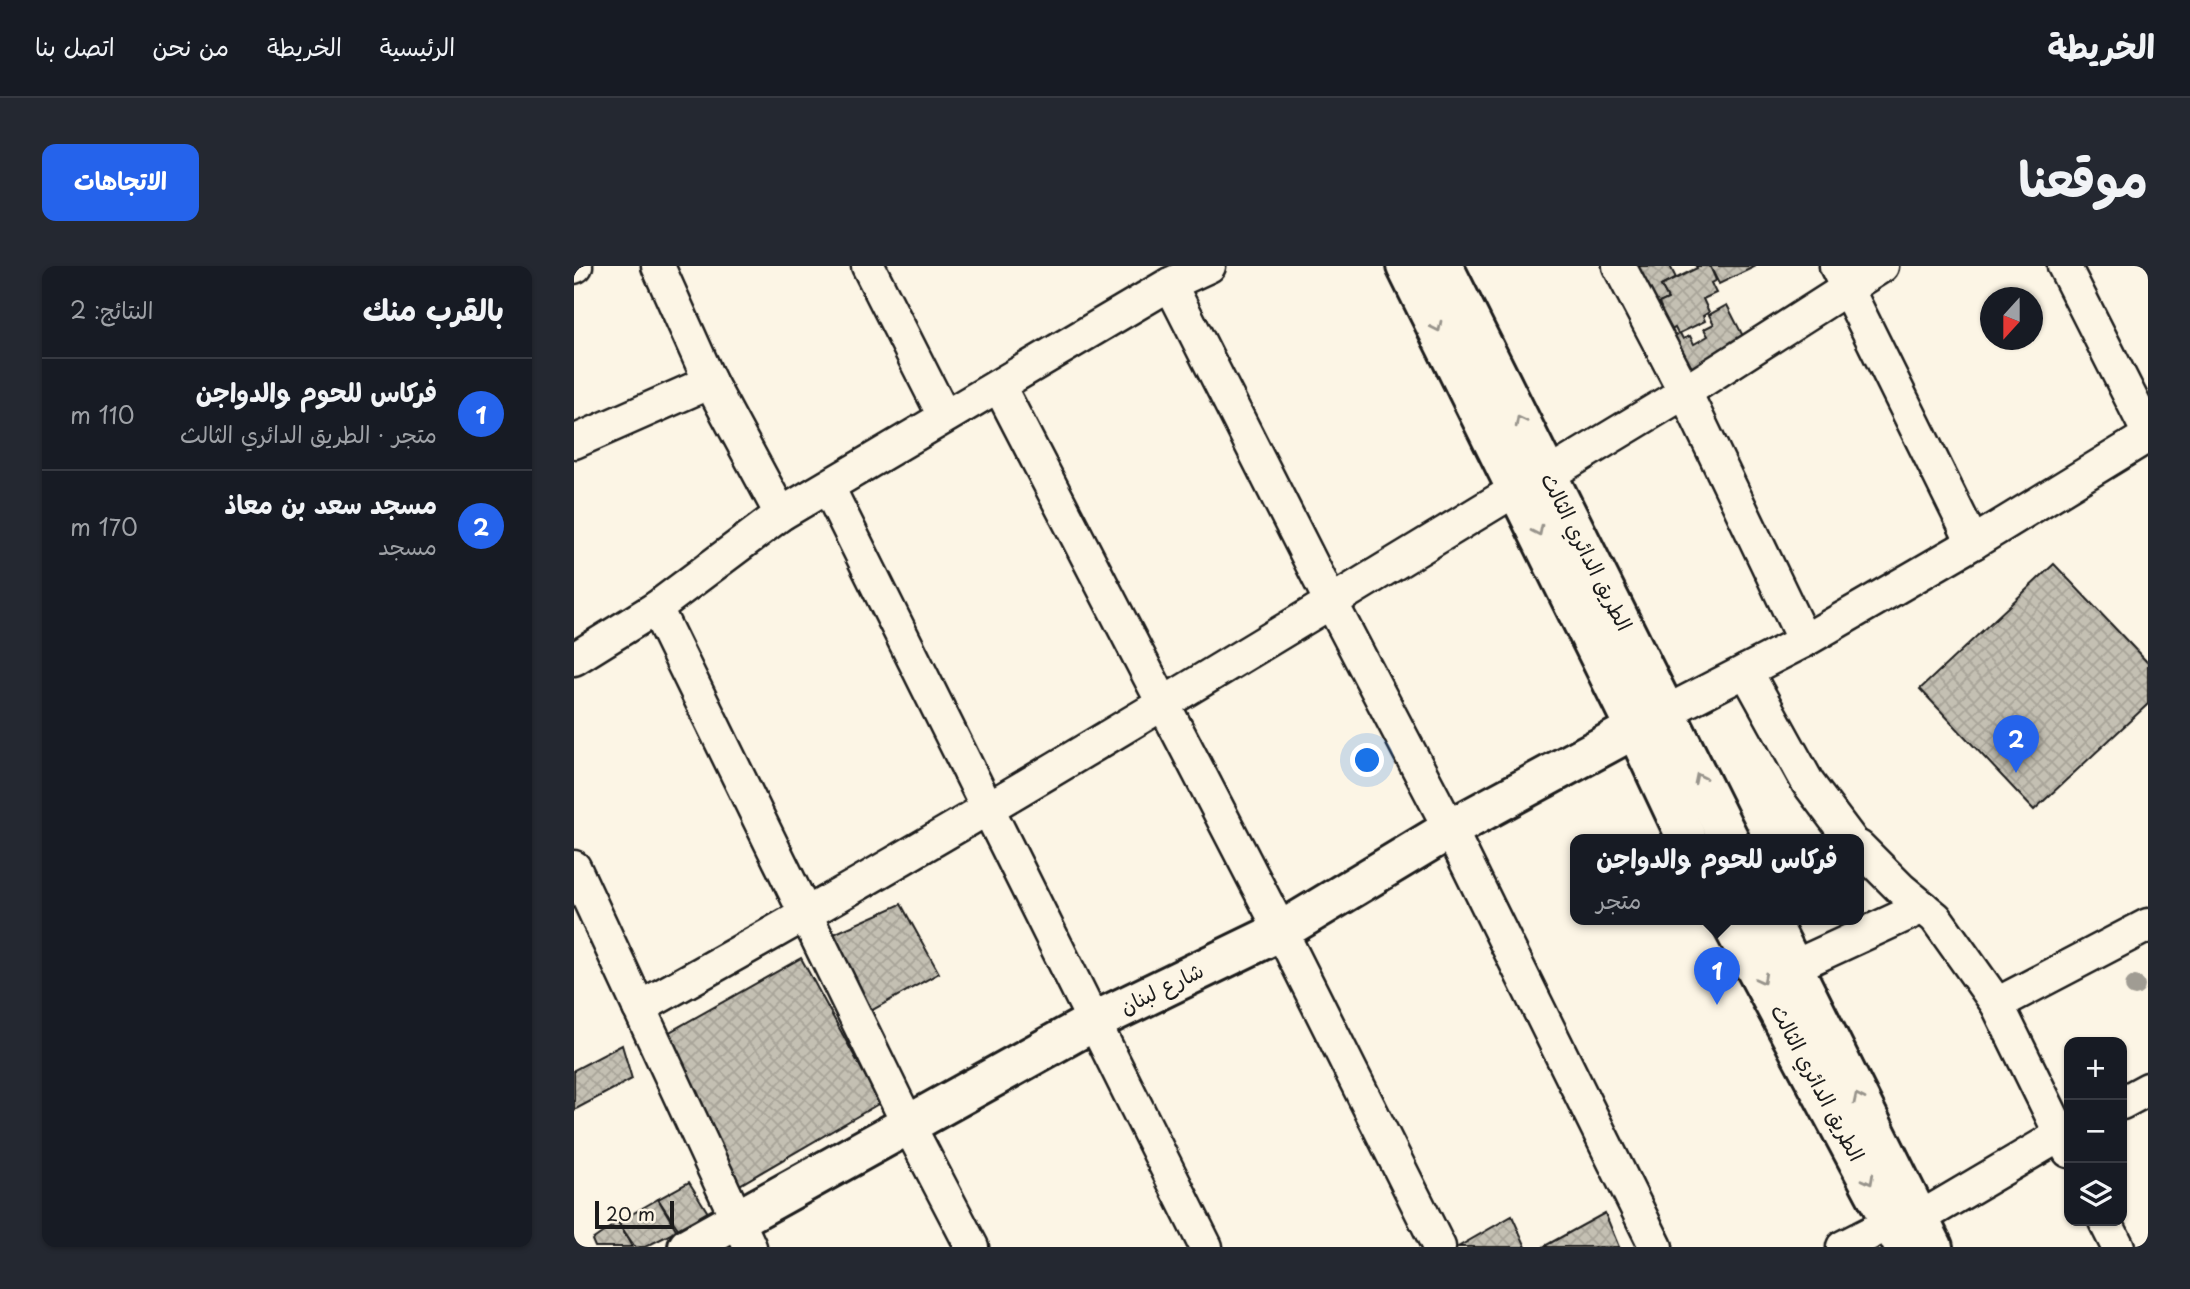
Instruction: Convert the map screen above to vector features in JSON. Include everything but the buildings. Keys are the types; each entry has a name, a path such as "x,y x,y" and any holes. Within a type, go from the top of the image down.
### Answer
{"main road":[{"name":"الطريق الدائري الثالث","path":"1406,266 1532,482 1651,720 1726,834"},
{"name":"الطريق الدائري الثالث","path":"1443,266 1532,482"},
{"name":"الطريق الدائري الثالث","path":"1651,720 1685,834"},
{"name":"شارع لبنان","path":"688,1247 743,1233 909,1126 1093,1022 1281,931 1450,829 1651,720"},
{"name":"الطريق الدائري الثالث","path":"1732,925 1912,1234"},
{"name":"الطريق الدائري الثالث","path":"1772,925 1912,1234"}],"street":[{"path":"658,266 710,382 781,514"},
{"path":"868,266 944,416"},
{"path":"574,659 656,608 781,514 1170,284 1209,266"},
{"path":"1619,266 1685,392 1804,640"},
{"path":"639,1008 806,916 989,809 1685,392 1841,276 1882,266"},
{"path":"1651,720 1804,640 1973,543 2148,434 2064,266"},
{"path":"1841,276 1973,543"},
{"path":"1170,284 1331,602 1450,829 1656,1247"},
{"path":"574,442 710,382"},
{"path":"999,386 1281,931 1439,1247"},
{"path":"828,487 1206,1247"},
{"path":"656,608 909,1126 972,1247"},
{"path":"1746,671 1808,783 1846,834"},
{"path":"1864,852 1936,918 1997,1004 2064,1134"},
{"path":"574,867 583,911 639,1008 743,1233"},
{"path":"1793,967 1923,907"},
{"path":"1997,1004 2148,925"},
{"path":"2127,1100 2148,1089"},
{"path":"1843,1247 1912,1234 2064,1139"},
{"path":"2108,1226 2118,1247"}],"place":[{"name":"مسجد سعد بن معاذ","path":"2016,773"},
{"name":"فركاس للحوم والدواجن","path":"1717,1005"}]}
